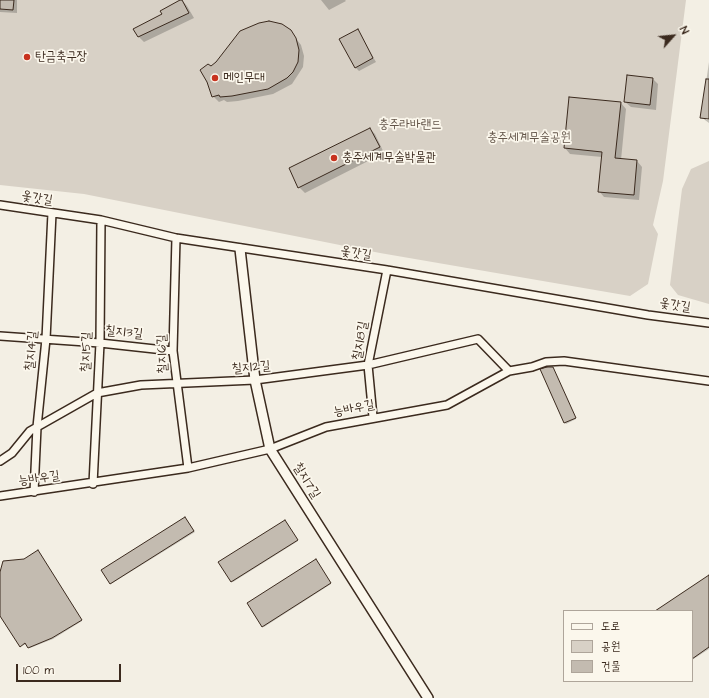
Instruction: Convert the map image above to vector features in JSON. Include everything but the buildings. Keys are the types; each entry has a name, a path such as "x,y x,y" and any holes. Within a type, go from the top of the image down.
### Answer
{"street":[{"name":"옻갓길","path":"0,205 102,220 176,238 240,249 387,270 648,315 709,323"},
{"name":"칠지4길","path":"34,492 37,427 46,339 52,213"},
{"name":"칠지5길","path":"93,484 100,343 102,220"},
{"name":"칠지6길","path":"176,238 173,351 176,384 188,468"},
{"name":"칠지7길","path":"240,249 255,380 270,449 428,698"},
{"name":"칠지8길","path":"374,417 368,365 387,270"},
{"name":"칠지3길","path":"0,336 100,343 173,351"},
{"name":"칠지2길","path":"0,461 12,453 30,431 97,393 141,386 255,380 368,365 478,338 509,371"},
{"name":"능바우길","path":"0,496 93,484 188,468 270,449 326,427 374,417 447,405 509,371 532,367 546,362 564,361 709,381"}],"green space":[{"name":"충주세계무술공원","path":"0,0 686,0 663,181 653,225 658,234 648,284 630,296 380,253 84,194 0,185"},
{"path":"709,161 709,304 678,295 670,285 682,189 691,169"}],"place":[{"name":"탄금축구장","path":"27,57"},
{"name":"메인무대","path":"215,78"},
{"name":"충주세계무술박물관","path":"334,158"}],"park label":[{"name":"충주라바랜드","path":"410,125"}]}
